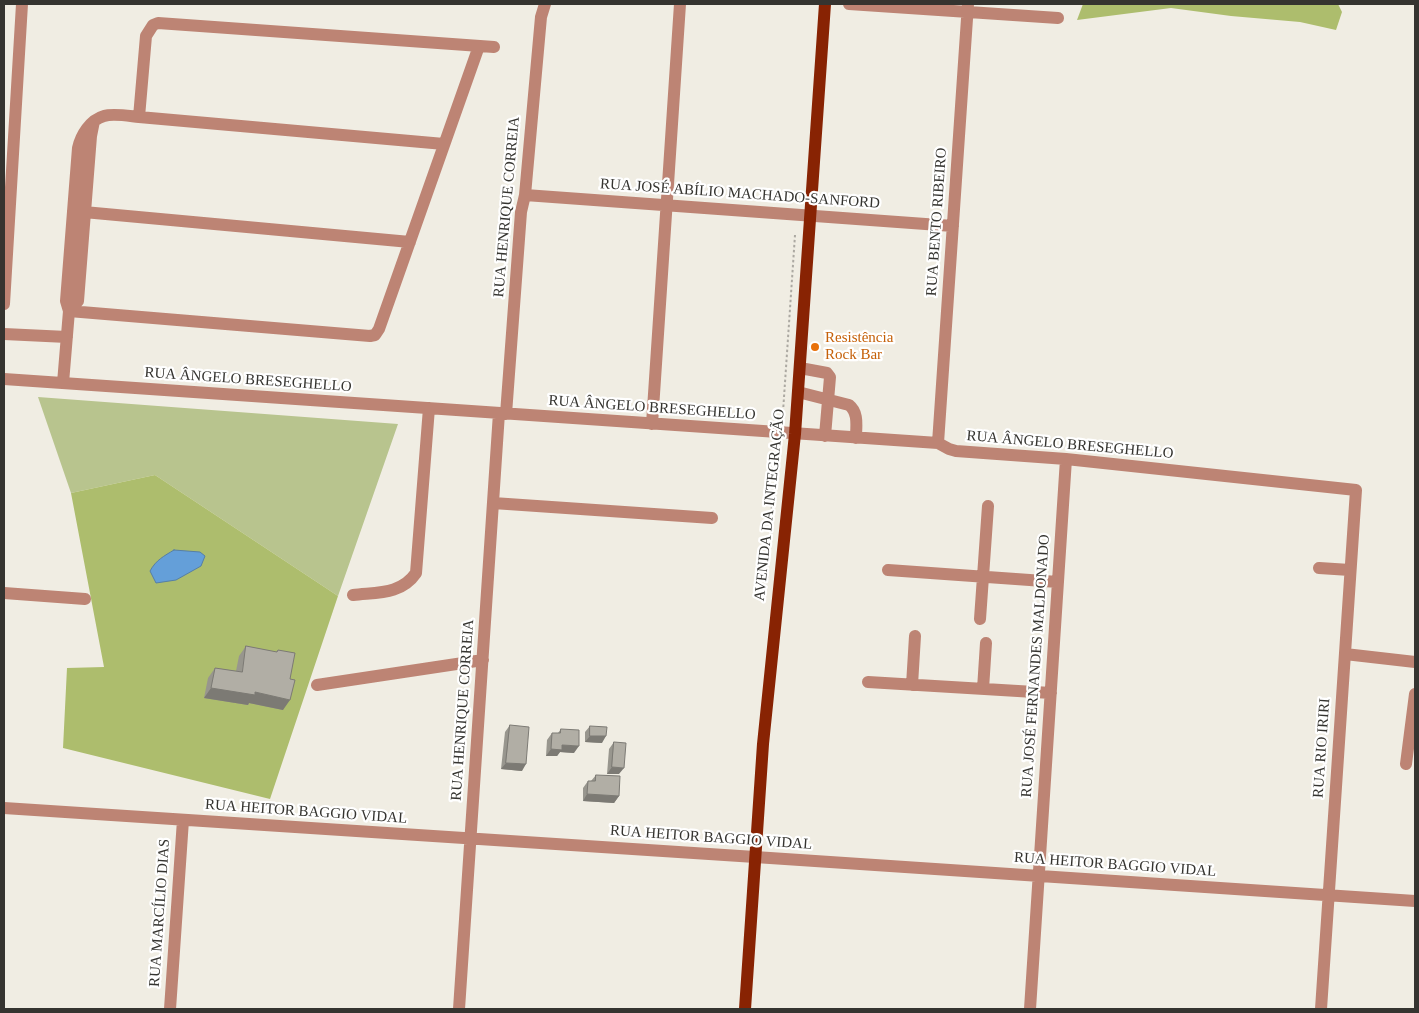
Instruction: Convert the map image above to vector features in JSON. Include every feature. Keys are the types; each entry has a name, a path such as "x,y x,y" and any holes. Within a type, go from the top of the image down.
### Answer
{"main road":[{"name":"AVENIDA DA INTEGRAÇÃO","path":"745,1009 767,701 795,434 826,4"}],"street":[{"path":"4,304 8,160 22,4"},
{"name":"RUA HENRIQUE CORREIA","path":"459,1009 493,503 521,212 525,195 541,17 546,4"},
{"path":"652,424 680,4"},
{"path":"849,4 968,8 1058,18"},
{"name":"RUA BENTO RIBEIRO","path":"938,444 968,8"},
{"path":"139,117 146,36 153,25 158,23 494,47"},
{"path":"69,311 375,335 379,329 479,46"},
{"path":"63,383 69,311 78,301 79,212 94,121 107,115 139,117 444,144"},
{"name":"RUA JOSÉ ABÍLIO MACHADO-SANFORD","path":"525,195 953,226"},
{"path":"79,212 410,242"},
{"path":"4,334 67,337"},
{"path":"800,368 827,373 830,377 825,436"},
{"name":"RUA ÂNGELO BRESEGHELLO","path":"4,379 938,444 956,451 1066,459 1356,490"},
{"path":"798,392 849,405 853,408 856,416 856,438"},
{"path":"353,595 398,589 414,577 416,573 429,408"},
{"name":"RUA JOSÉ FERNANDES MALDONADO","path":"1030,1009 1066,459"},
{"name":"RUA RIO IRIRI","path":"1321,1009 1356,490"},
{"path":"493,503 712,518"},
{"path":"980,618 988,506"},
{"path":"1319,568 1350,570"},
{"path":"888,570 1058,582"},
{"path":"4,594 85,599"},
{"path":"912,684 915,636"},
{"path":"983,689 986,643"},
{"path":"1344,654 1415,662"},
{"path":"318,685 482,660"},
{"path":"868,682 1051,693"},
{"path":"1406,764 1415,694"},
{"name":"RUA HEITOR BAGGIO VIDAL","path":"4,808 1415,901"},
{"name":"RUA MARCÍLIO DIAS","path":"170,1009 183,820"}],"path":[{"path":"787,419 783,412 796,229"}],"green space":[{"path":"1083,4 1338,4 1342,12 1336,30 1300,22 1171,8 1077,20"},
{"path":"38,397 398,424 338,596 155,475 71,493"},
{"path":"155,475 338,596 270,799 63,748 67,668 104,667 71,493"}],"water":[{"path":"174,550 200,552 205,556 201,566 176,580 156,583 150,571 152,567"}],"building":[{"path":"246,646 277,652 278,650 295,653 290,679 295,680 290,700 255,692 255,695 211,688 215,668 242,672"},
{"path":"510,725 529,727 526,764 506,763"},
{"path":"590,726 607,727 606,736 590,736"},
{"path":"561,729 579,730 579,746 562,745 562,750 551,749 552,733 560,733"},
{"path":"614,742 626,743 624,768 612,767"},
{"path":"596,775 620,776 619,796 587,794 588,781 595,781"}],"place":[{"name":"Resistência Rock Bar","path":"815,347"}]}
